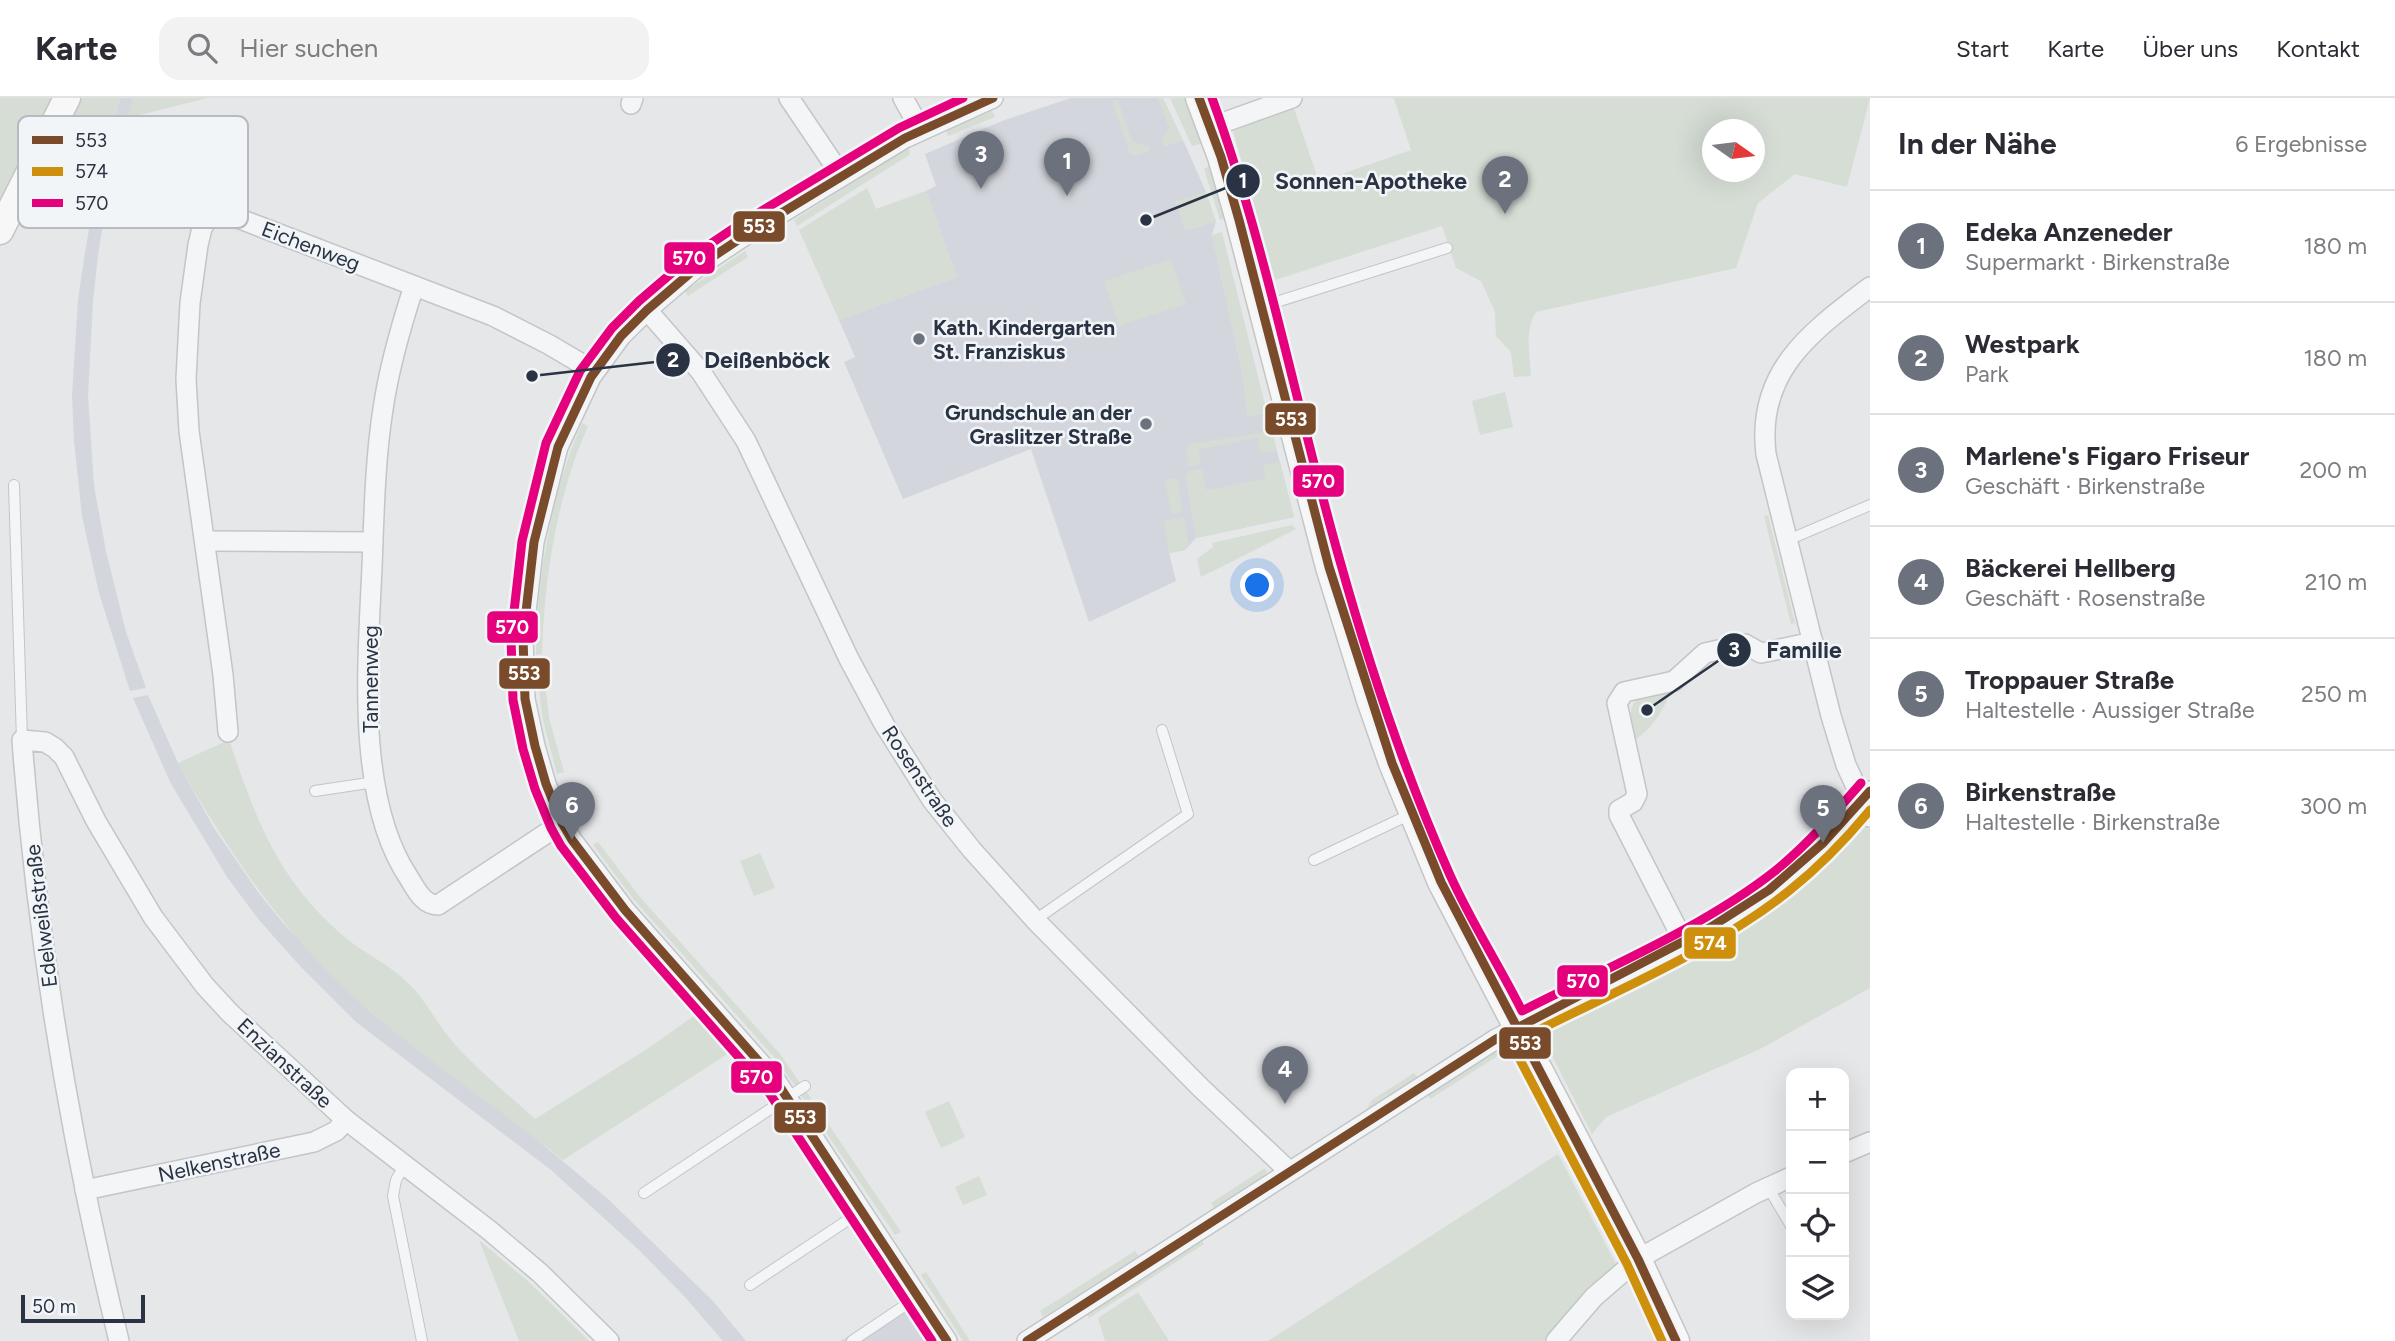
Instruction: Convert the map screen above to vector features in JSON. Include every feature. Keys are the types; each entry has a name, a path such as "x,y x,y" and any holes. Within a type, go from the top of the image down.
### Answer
{"street":[{"path":"58,116 67,98"},
{"path":"789,98 841,175"},
{"path":"903,98 921,130"},
{"path":"947,1341 863,1210 765,1067 606,887 562,823 546,784 529,722 522,662 530,567 549,476 569,420 594,371 621,336 696,268 841,175 921,130 993,98"},
{"path":"1199,98 1211,127 1239,220 1329,567 1370,700 1413,814 1441,882 1639,1259 1676,1341"},
{"path":"1211,127 1292,98"},
{"path":"0,231 18,195"},
{"name":"Eichenweg","path":"248,222 493,316 594,371"},
{"name":"Eichenweg","path":"203,228 198,245 193,282 187,368 189,431 223,675 228,732"},
{"name":"Tannenweg","path":"414,286 395,351 382,412 373,542 368,720 375,782 394,854 419,894 432,905 445,901 562,823"},
{"path":"1027,1341 1517,1027 1684,942 1769,890 1867,803 1846,765 1831,716 1766,454 1764,435 1766,409 1782,369 1802,341 1870,287"},
{"name":"Rosenstraße","path":"647,310 701,372 746,441 849,659 881,719 915,774 954,827 1035,920 1178,1065 1289,1171"},
{"path":"205,541 373,542"},
{"path":"1684,942 1619,815 1619,810 1633,802 1637,794 1617,703 1620,696 1624,692 1674,681 1705,653 1745,644 1761,653 1813,642"},
{"name":"Enzianstraße","path":"22,740 45,742 64,757 127,876 153,917 205,986 256,1038 346,1119 540,1273 609,1341"},
{"name":"Edelweißstraße","path":"22,740 55,1028 65,1092 119,1341"},
{"name":"Nelkenstraße","path":"85,1190 314,1142 336,1131 346,1119"},
{"path":"1849,1151 1870,1142"},
{"path":"1556,1341 1594,1297 1639,1259 1786,1179"}],"lane":[{"path":"1261,307 1447,248"},
{"name":"Edelweißstraße","path":"14,485 22,740"},
{"path":"1788,540 1870,505"},
{"path":"1035,920 1188,814 1162,730"},
{"path":"315,791 375,782"},
{"path":"1314,860 1413,814"},
{"path":"645,1193 805,1086"},
{"path":"404,1166 396,1180 393,1196 422,1341"},
{"path":"1768,1187 1786,1218"},
{"path":"750,1285 863,1210"},
{"path":"852,1341 919,1296"}],"shaded area":[{"path":"0,98 57,98 48,116 18,116 18,176 0,212"},
{"path":"77,98 120,98 115,116 68,116"},
{"path":"120,98 133,98 128,116 116,116"},
{"path":"133,98 207,98 136,116 128,116"},
{"path":"1071,98 1158,98 1170,128 1162,139 1165,146 1183,140 1206,192 1176,202 1188,230 1216,221 1212,235 1242,371 1248,416 1267,413 1294,517 1196,538 1185,550 1169,553 1176,581 1089,622 1031,449 903,499 844,362 855,357 839,320 957,277 926,191 936,186 925,154 1002,121"},
{"path":"1158,98 1163,98 1183,140 1165,146 1162,139 1169,128"},
{"path":"1170,98 1186,98 1204,143 1192,146"},
{"path":"1392,98 1870,98 1847,187 1795,174 1758,203 1736,268 1536,312 1529,335 1531,376 1514,377 1511,352 1496,336 1495,312 1481,281 1456,268 1442,226 1275,280 1233,131 1294,108 1319,182 1411,150"},
{"path":"1118,100 1132,141 1149,147 1150,151 1135,156 1130,154 1112,102"},
{"path":"992,111 995,117 948,136 946,130"},
{"path":"906,149 910,150 909,155 797,226 794,220"},
{"path":"1212,165 1228,217 1220,220 1204,169"},
{"path":"867,188 876,209 926,191 957,277 839,320 799,230"},
{"path":"1206,192 1216,221 1184,229 1176,201"},
{"path":"89,228 102,228 93,301 88,395 94,486 106,551 126,632 146,688 130,691 99,593 82,516 74,441 72,395 78,300"},
{"path":"1222,232 1267,413 1248,417 1242,371 1212,235"},
{"path":"745,251 748,257 688,296 685,291"},
{"path":"1171,259 1186,304 1119,326 1104,281"},
{"path":"1505,392 1513,427 1480,435 1472,401"},
{"path":"582,423 588,426 560,509 549,567 542,654 536,655 539,596 548,537 562,478"},
{"path":"1272,431 1277,451 1260,453 1257,438 1199,449 1201,464 1189,467 1186,449 1191,444"},
{"path":"1280,462 1294,517 1196,538 1185,476 1190,471 1202,469 1206,490 1265,479 1263,465"},
{"path":"1177,478 1183,512 1171,514 1165,480"},
{"path":"1768,515 1795,623 1791,624 1764,516"},
{"path":"1184,517 1189,546 1185,550 1169,553 1164,521"},
{"path":"1292,525 1296,529 1201,577 1197,559 1213,547 1212,543"},
{"path":"543,666 549,718 564,772 557,774 543,720 536,667"},
{"path":"1671,690 1657,718 1634,740 1630,717 1635,702 1639,697"},
{"path":"148,695 178,763 214,828 283,923 372,1013 516,1122 608,1199 713,1301 746,1341 723,1341 640,1251 551,1170 356,1022 300,966 259,920 227,877 171,784 133,698"},
{"path":"229,740 260,824 303,895 347,939 408,983 462,1052 535,1119 647,1049 698,1013 732,1051 563,1160 373,1014 343,987 289,929 241,865 178,763"},
{"path":"1870,812 1870,988 1760,1049 1606,1117 1592,1134 1549,1050 1549,1029 1552,1024 1694,954 1763,913 1824,864"},
{"path":"598,842 640,897 780,1054 800,1083 795,1086 775,1058 635,901 593,845"},
{"path":"760,853 775,888 754,896 740,861"},
{"path":"1501,1048 1504,1052 1430,1099 1428,1095"},
{"path":"1414,1073 1418,1078 1365,1112 1372,1100"},
{"path":"806,1091 901,1232 895,1235 801,1095"},
{"path":"949,1101 965,1137 941,1148 925,1112"},
{"path":"1558,1154 1616,1264 1575,1302 1547,1341 1268,1341"},
{"path":"1265,1168 1267,1172 1264,1176 1214,1208 1211,1203"},
{"path":"979,1176 987,1195 963,1205 955,1187"},
{"path":"479,1240 530,1283 589,1341 519,1341"},
{"path":"1201,1240 1204,1244 1089,1318 1086,1313"},
{"path":"1135,1251 1139,1256 1043,1317 1040,1311"},
{"path":"926,1272 970,1341 963,1341 921,1275"},
{"path":"1138,1292 1169,1341 1105,1341 1098,1318"},
{"path":"903,1300 930,1341 841,1341"}],"transit line":[{"name":"570","path":"932,1341 766,1088 616,918 561,846 535,789 523,749 513,700 511,638 522,541 546,443 580,371 612,328 688,259 740,224 899,128 963,98"},
{"name":"553","path":"947,1341 776,1081 625,910 572,840 546,784 535,746 525,699 523,638 534,542 558,447 591,377 621,336 696,268 747,234 905,138 993,98"},
{"name":"553","path":"1199,98 1221,157 1239,220 1329,567 1392,763 1441,882 1638,1259 1676,1341"},
{"name":"570","path":"1212,98 1249,212 1324,503 1389,720 1450,875 1522,1011 1652,947 1746,892 1798,851 1861,783"},
{"name":"553","path":"1027,1341 1496,1039 1711,927 1769,890 1823,843 1870,791"},
{"name":"574","path":"1523,1038 1695,952 1760,912 1812,871 1870,810"},
{"name":"574","path":"1506,1033 1627,1264 1662,1341"}],"place":[{"name":"Marlene's Figaro Friseur","path":"981,189"},
{"name":"Edeka Anzeneder","path":"1067,196"},
{"name":"Westpark","path":"1505,214"},
{"name":"Sonnen-Apotheke","path":"1146,220"},
{"name":"Kath. Kindergarten St. Franziskus","path":"919,339"},
{"name":"Deißenböck","path":"532,376"},
{"name":"Grundschule an der Graslitzer Straße","path":"1146,424"},
{"name":"Familie","path":"1647,710"},
{"name":"Birkenstraße","path":"572,840"},
{"name":"Troppauer Straße","path":"1823,843"},
{"name":"Bäckerei Hellberg","path":"1285,1104"}]}
